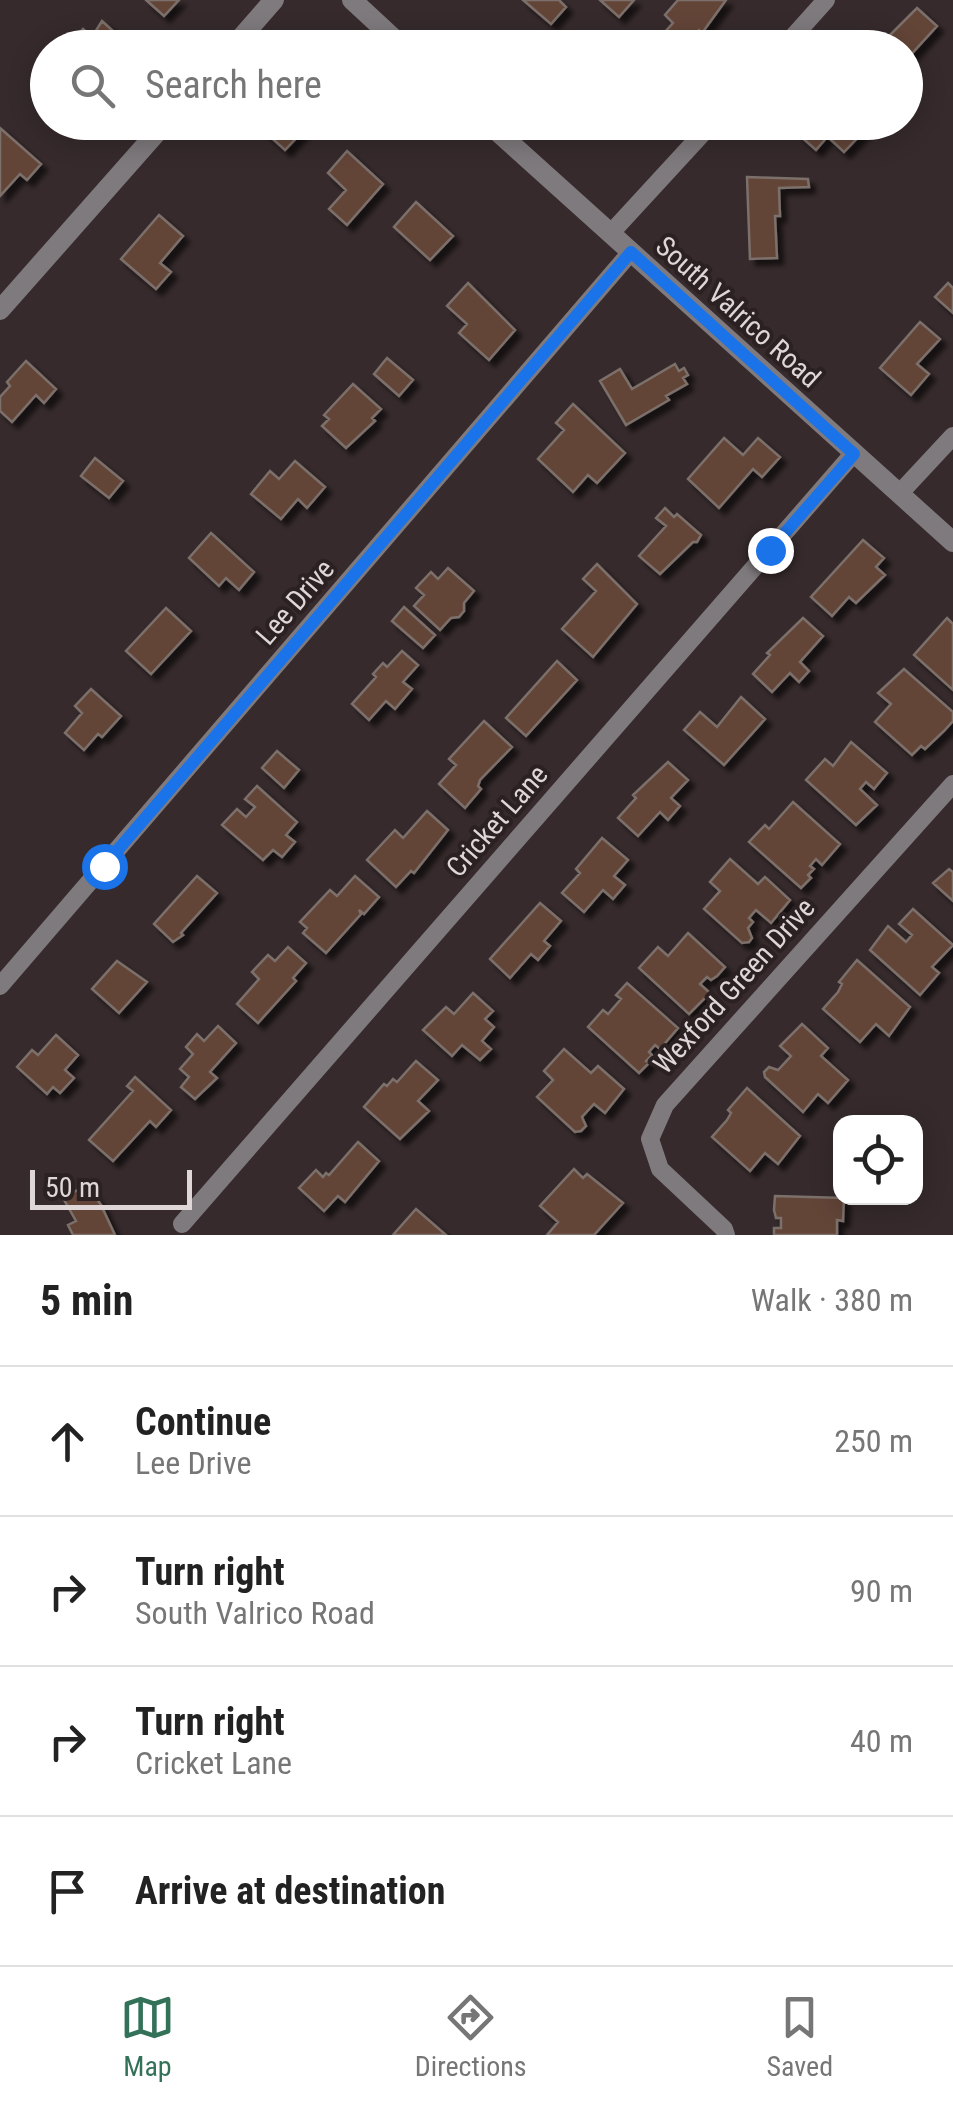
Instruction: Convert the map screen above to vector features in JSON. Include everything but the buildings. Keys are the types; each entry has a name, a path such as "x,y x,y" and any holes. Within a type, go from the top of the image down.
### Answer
{"street":[{"path":"248,30 274,0"},
{"path":"352,0 384,30"},
{"path":"798,30 826,0"},
{"path":"0,310 150,140"},
{"name":"South Valrico Road","path":"507,140 953,542"},
{"path":"610,234 696,140"},
{"name":"Lee Drive","path":"0,986 631,252"},
{"path":"899,494 953,436"},
{"name":"Cricket Lane","path":"182,1224 854,454"},
{"name":"Wexford Green Drive","path":"726,1235 660,1169 650,1139 664,1105 953,784"}],"route":[{"path":"104,866 631,252 854,454 770,550"}]}
